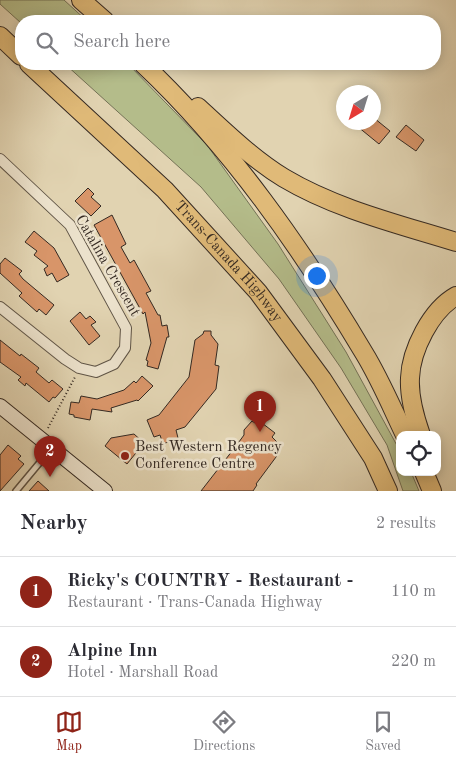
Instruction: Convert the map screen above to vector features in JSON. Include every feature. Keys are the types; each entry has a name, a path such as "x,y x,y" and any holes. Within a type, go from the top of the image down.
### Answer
{"highway":[{"path":"76,0 92,15"},
{"path":"81,0 98,15"},
{"path":"0,36 15,50"},
{"name":"Trans-Canada Highway","path":"36,70 165,190 258,292 322,378 373,458 388,491"},
{"path":"149,70 227,154 296,247 365,354 403,431"},
{"path":"159,70 219,127 284,178 323,198 361,213 456,242"},
{"path":"420,431 413,402 410,378 418,342 432,318 456,296"},
{"path":"322,378 376,491"},
{"path":"426,476 432,491"},
{"path":"436,476 442,491"}],"main road":[{"path":"0,406 105,491"}],"street":[{"name":"Catalina Crescent","path":"0,158 70,226 126,328 125,348 114,364 96,372 79,368"},
{"path":"0,307 79,368"}],"lane":[{"path":"16,491 47,444"}],"path":[{"path":"47,444 79,368"}],"green space":[{"path":"0,0 64,0 80,15 15,15 15,18 0,4"},
{"path":"72,70 134,70 207,145 278,244 346,352 396,444 396,471 387,445 341,368 279,279 201,187"},
{"path":"398,476 413,476 419,491 403,491"}],"building":[{"path":"381,124 390,131 379,144 362,130 381,130"},
{"path":"406,125 424,140 416,151 396,137"},
{"path":"88,188 94,194 91,197 101,206 91,216 75,201"},
{"path":"112,215 126,244 121,247 130,263 134,260 151,291 146,293 158,315 160,315 162,326 167,325 169,337 167,337 158,369 147,366 148,361 146,360 151,343 145,312 143,314 94,225"},
{"path":"34,231 54,248 69,275 57,282 52,273 47,276 44,269 48,266 34,255 37,251 25,242"},
{"path":"5,258 22,271 19,274 23,279 54,305 46,315 39,309 37,312 19,296 22,293 0,273 0,264"},
{"path":"80,312 86,319 90,316 96,322 91,325 100,336 89,345 70,321"},
{"path":"204,331 211,331 211,335 218,344 215,365 219,366 216,389 185,427 176,430 178,438 163,444 160,435 154,437 147,420 159,415 189,377 195,340"},
{"path":"0,340 39,368 36,372 49,383 52,380 63,389 55,398 53,397 49,402 26,383 25,386 18,380 21,377 0,362"},
{"path":"142,376 153,386 138,401 111,408 112,412 92,409 90,420 74,417 74,415 69,414 71,402 79,403 81,396 97,399 124,390 134,381 136,383"},
{"path":"258,420 275,433 272,437 277,442 273,447 279,453 253,491 201,491 244,435 244,430 252,421 255,423"},
{"name":"Best Western Regency Conference Centre","path":"134,434 144,443 127,464 105,446 111,438"},
{"path":"8,445 21,456 18,459 24,464 0,491 0,455"},
{"path":"38,481 49,491 29,491"}],"place":[{"name":"Ricky's COUNTRY - Restaurant -","path":"260,432"},
{"name":"Best Western Regency Conference Centre","path":"125,456"},
{"name":"Alpine Inn","path":"50,477"}]}
